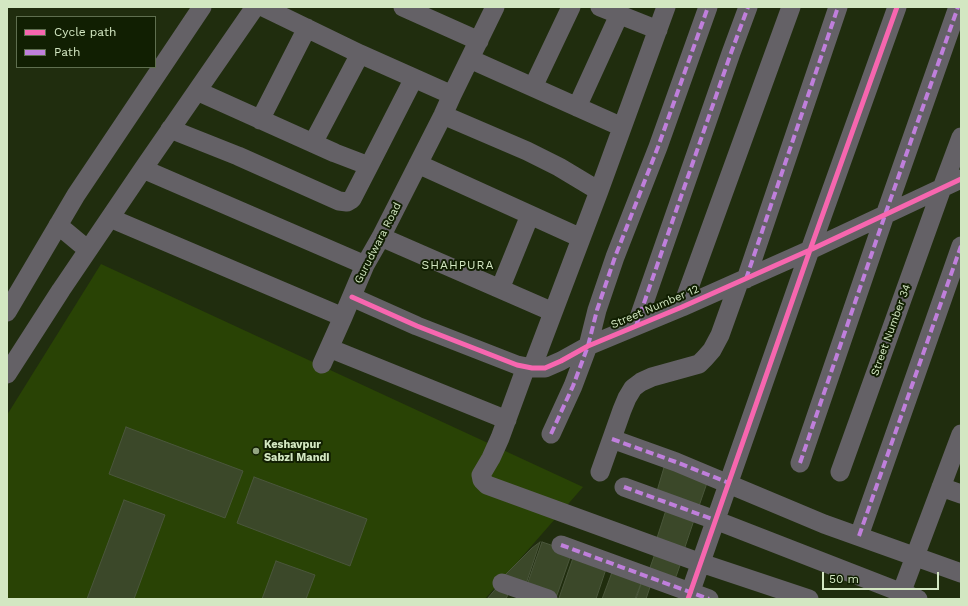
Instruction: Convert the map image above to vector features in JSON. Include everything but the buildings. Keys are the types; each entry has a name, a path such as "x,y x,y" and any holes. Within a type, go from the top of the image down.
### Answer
{"street":[{"path":"7,312 76,195 202,7"},
{"path":"7,374 88,250 255,7"},
{"path":"263,7 360,54 452,95"},
{"path":"403,7 479,41"},
{"name":"Gurudwara Road","path":"495,7 443,115 381,237 365,265 325,356 507,420"},
{"path":"533,87 571,7"},
{"path":"600,7 658,30"},
{"path":"666,7 553,312 500,438 481,475 482,480 486,485 701,563 809,599"},
{"path":"551,434 573,386 588,346 599,303 615,257 658,147 708,7"},
{"path":"636,326 728,60 748,7"},
{"path":"682,307 791,7"},
{"path":"600,472 624,404 634,388 641,382 652,377 699,364 712,350 720,335 743,280 838,7"},
{"path":"689,596 897,7"},
{"path":"800,463 958,7"},
{"path":"577,107 618,14"},
{"path":"260,120 307,28"},
{"path":"313,143 360,54"},
{"path":"470,59 622,127"},
{"path":"170,129 238,156 339,201 347,202 352,199 414,78"},
{"path":"196,91 335,153 368,166"},
{"path":"443,115 559,167 599,191"},
{"name":"Street Number 34","path":"840,472 961,137"},
{"path":"418,164 581,238"},
{"path":"143,169 365,265"},
{"name":"Street Number 12","path":"352,297 417,326 517,365 529,368 545,368 556,364 588,346 743,280 961,179"},
{"path":"500,289 530,215"},
{"path":"110,218 343,317"},
{"path":"58,225 88,250"},
{"path":"381,237 553,312"},
{"path":"859,536 961,246"},
{"path":"624,487 715,520 906,597 915,556 961,434"},
{"path":"612,439 729,483 824,524 961,573"},
{"path":"941,487 961,494"},
{"path":"561,545 689,596 708,599"},
{"path":"502,582 548,599"}],"shaded area":[{"name":"Keshavpur Sabzi Mandi","path":"101,264 583,487 485,599 7,599 7,415"}],"marked path":[{"path":"551,434 573,386 588,346 597,310 615,257 658,147 708,7"},
{"path":"636,326 748,7"},
{"path":"746,279 838,7"},
{"path":"800,463 958,7"},
{"path":"859,536 961,246"},
{"path":"612,439 729,483"},
{"path":"624,487 715,520"},
{"path":"561,545 709,599"}],"cycle path":[{"path":"688,599 897,7"},
{"path":"352,297 417,326 517,365 532,368 545,368 588,346 682,307 810,250 961,179"}],"place":[{"name":"Keshavpur Sabzi Mandi","path":"256,451"}],"district":[{"name":"SHAHPURA","path":"458,265"}]}
